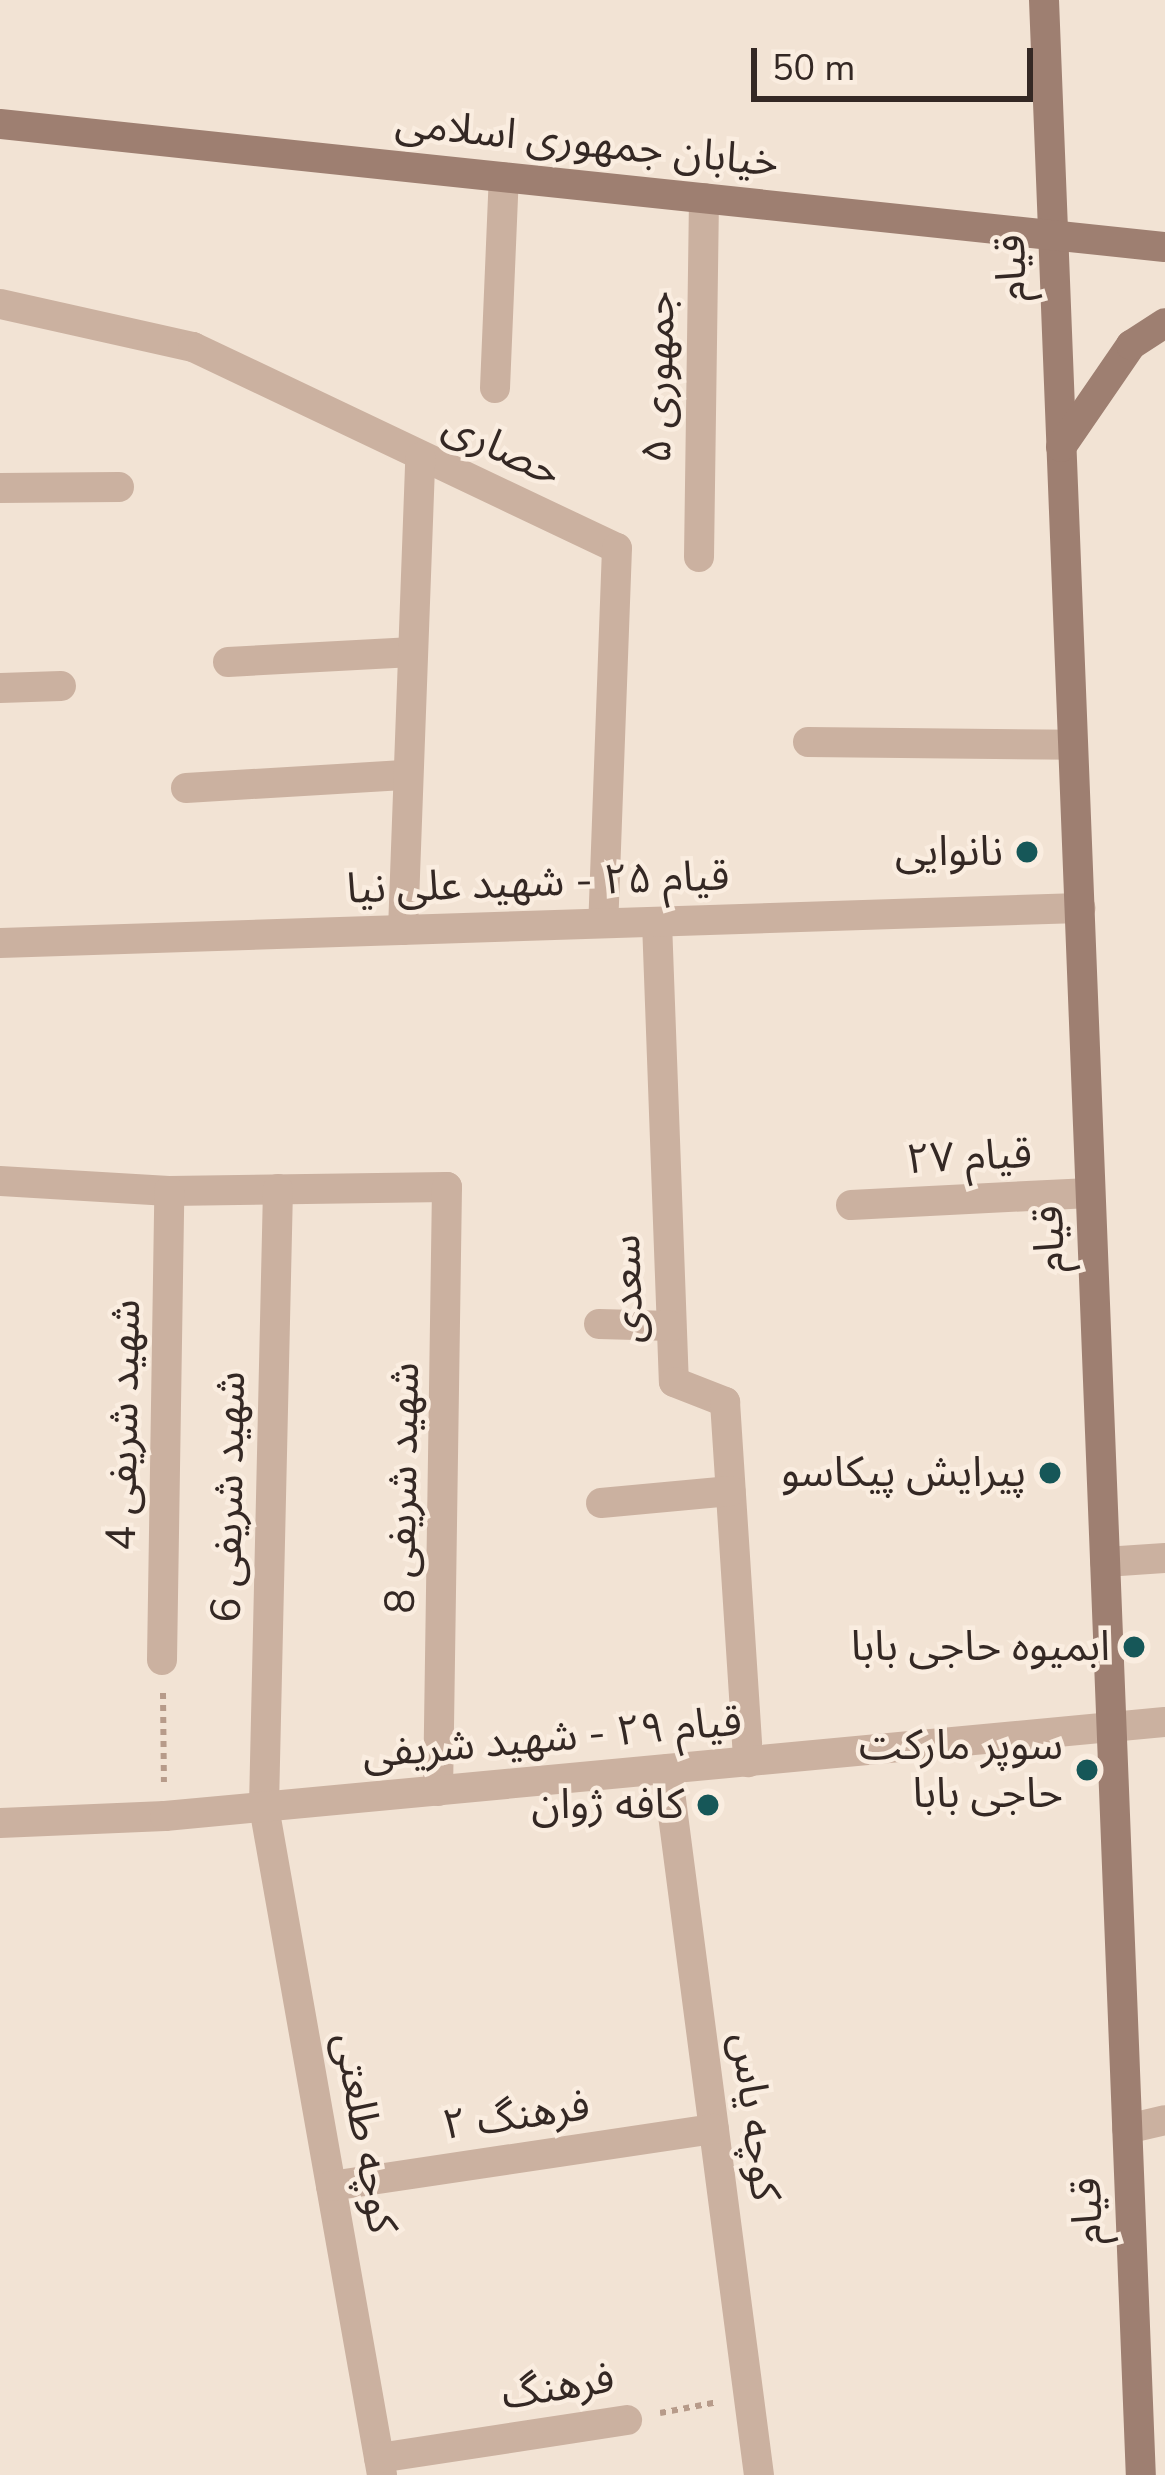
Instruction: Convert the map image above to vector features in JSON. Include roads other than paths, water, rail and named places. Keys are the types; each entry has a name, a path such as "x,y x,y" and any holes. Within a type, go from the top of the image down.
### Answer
{"main road":[{"name":"قیام","path":"1044,0 1141,2475"},
{"name":"خیابان جمهوری اسلامی","path":"0,124 1165,247"},
{"path":"1061,447 1131,346 1165,323"}],"street":[{"path":"495,388 504,177"},
{"name":"جمهوری ۵","path":"699,556 704,198"},
{"name":"حصاری","path":"0,304 193,347 617,548 603,923"},
{"path":"404,930 420,457"},
{"path":"0,488 119,487"},
{"path":"227,662 413,652"},
{"path":"0,688 61,686"},
{"path":"808,742 1073,745"},
{"path":"186,788 408,775"},
{"name":"قیام ۲۵ - شهید علی نیا","path":"0,943 1080,908"},
{"name":"سعدی","path":"657,922 674,1382 725,1402 748,1762"},
{"path":"0,1180 169,1191 278,1189"},
{"name":"شهید شریفی 8","path":"278,1189 447,1187 438,1791"},
{"name":"شهید شریفی 6","path":"264,1807 278,1189"},
{"name":"شهید شریفی 4","path":"162,1660 169,1191"},
{"name":"قیام ۲۷","path":"851,1204 1090,1192"},
{"path":"599,1324 671,1326"},
{"path":"602,1503 730,1490"},
{"path":"1105,1562 1165,1558"},
{"name":"قیام ۲۹ - شهید شریفی","path":"0,1823 165,1816 1165,1722"},
{"name":"کوچه یاس","path":"667,1769 759,2475"},
{"name":"کوچه طلعتی","path":"264,1807 381,2466"},
{"path":"1126,2129 1165,2120"},
{"name":"فرهنگ ۲","path":"331,2186 714,2129"},
{"name":"فرهنگ","path":"381,2466 627,2420"}],"place":[{"name":"نانوایی","path":"1027,852"},
{"name":"پیرایش پیکاسو","path":"1050,1473"},
{"name":"ابمیوه حاجی بابا","path":"1134,1647"},
{"name":"سوپر مارکت حاجی بابا","path":"1087,1770"},
{"name":"کافه ژوان","path":"708,1805"}]}
